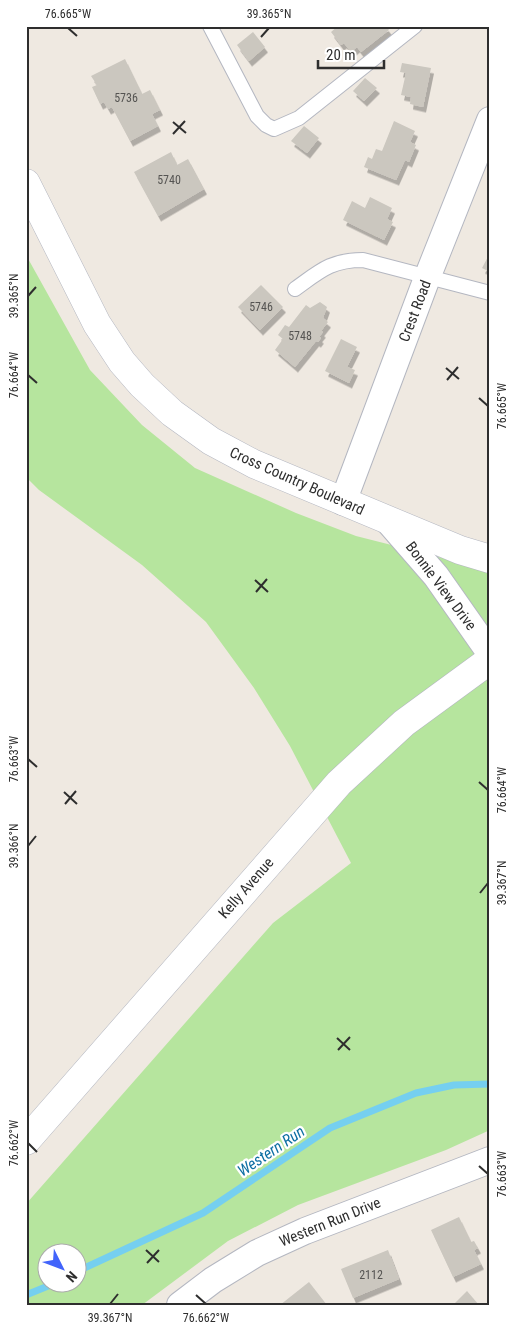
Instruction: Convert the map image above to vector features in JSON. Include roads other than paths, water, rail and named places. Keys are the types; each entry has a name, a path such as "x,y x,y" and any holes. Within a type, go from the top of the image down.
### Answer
{"main road":[{"name":"Cross Country Boulevard","path":"26,183 96,324 122,362 142,385 172,413 211,441 254,464 389,522 460,550 490,559"},
{"name":"Kelly Avenue","path":"26,1141 339,783 404,723 490,660"}],"street":[{"name":"Crest Road","path":"343,502 427,278 490,120"},
{"name":"Bonnie View Drive","path":"389,522 436,576 490,653"},
{"name":"Western Run Drive","path":"180,1305 213,1280 257,1253 304,1231 490,1160"}],"lane":[{"path":"210,26 257,116 266,126 274,129 299,118 415,26"},
{"path":"295,289 329,265 346,260 363,260 490,293"}],"waterway":[{"name":"Western Run","path":"88,1266 203,1213 330,1128 416,1093 454,1085 490,1084"},
{"name":"Western Run","path":"26,1295 38,1290"}]}
